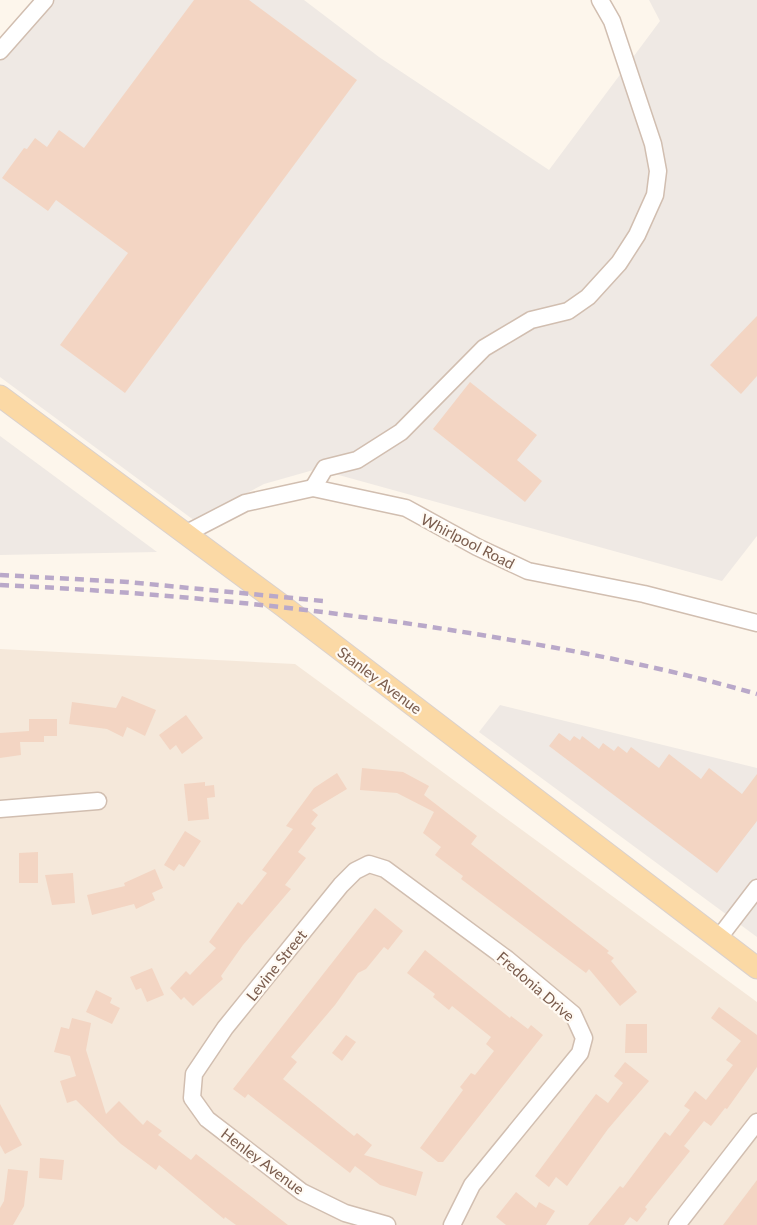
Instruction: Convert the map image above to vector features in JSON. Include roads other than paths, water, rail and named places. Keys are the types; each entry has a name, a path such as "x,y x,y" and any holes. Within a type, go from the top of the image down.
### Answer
{"main road":[{"name":"Stanley Avenue","path":"0,396 757,968"}],"street":[{"path":"0,51 45,0"},
{"path":"313,488 325,468 357,460 401,432 484,348 531,320 568,311 588,297 619,262 636,235 655,195 658,171 653,144 612,21 600,0"},
{"name":"Whirlpool Road","path":"185,534 245,503 313,488 406,508 477,547 528,571 644,594 757,623"},
{"path":"0,809 98,801"},
{"name":"Levine Street","path":"207,1119 192,1098 194,1074 225,1028 341,885 355,871 369,864 385,869 410,887"},
{"name":"Fredonia Drive","path":"410,887 507,959 573,1014 584,1038 580,1053 472,1185 452,1225"},
{"path":"718,939 757,888"},
{"name":"Henley Avenue","path":"207,1119 302,1192 345,1213 387,1225"},
{"path":"677,1225 757,1122"}],"railway":[{"path":"0,575 128,582 323,601"},
{"path":"0,585 190,598 379,619 600,656 757,694"}]}
